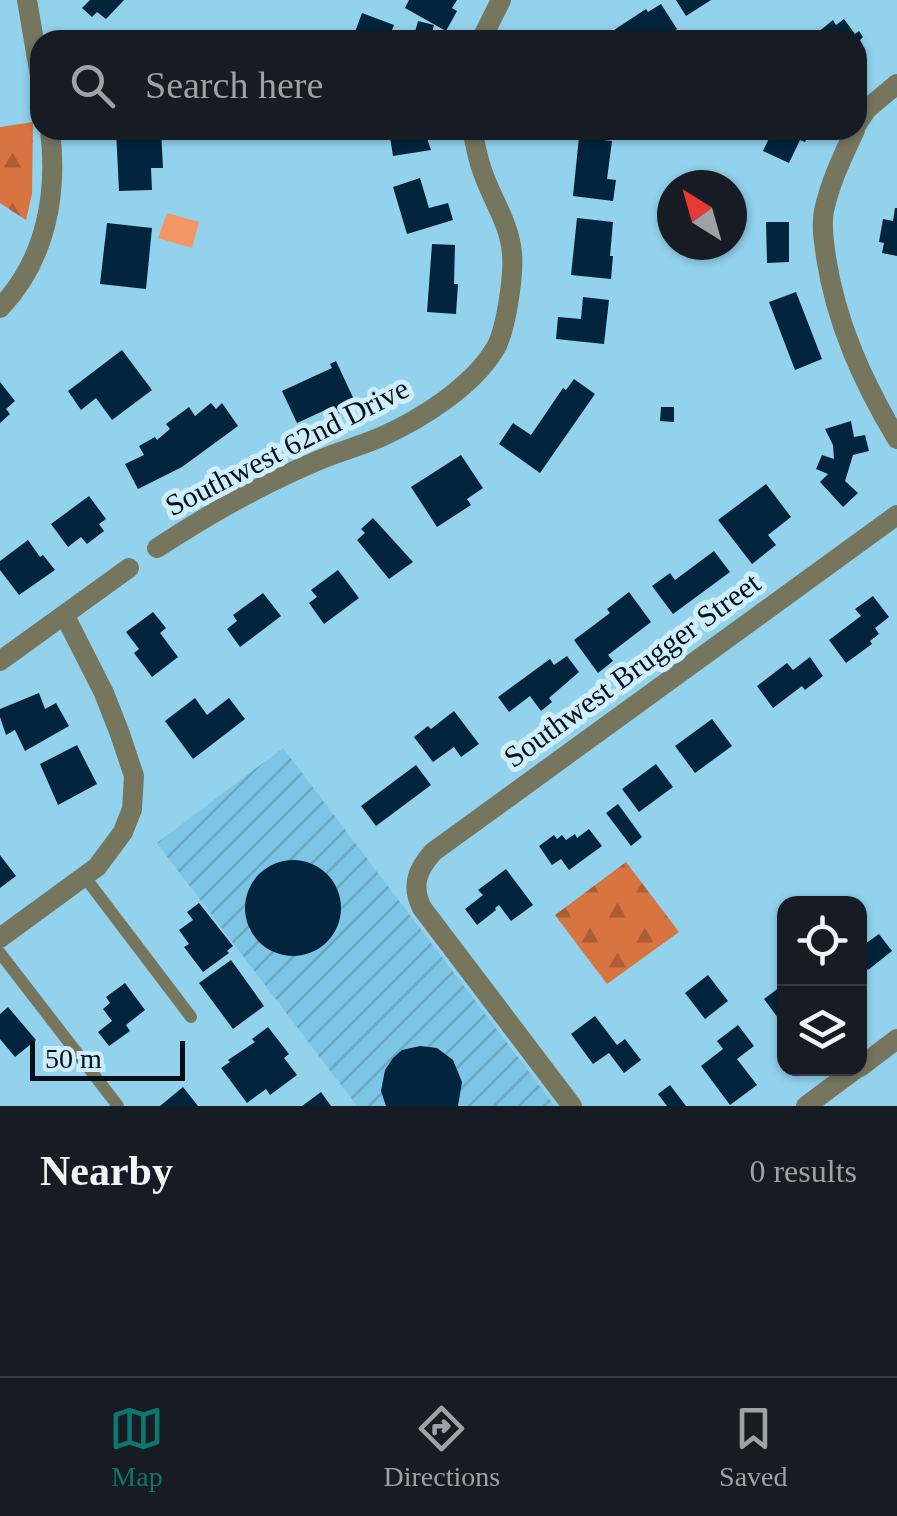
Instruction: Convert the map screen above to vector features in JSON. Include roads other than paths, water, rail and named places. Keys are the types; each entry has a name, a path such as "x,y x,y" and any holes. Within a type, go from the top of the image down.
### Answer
{"street":[{"path":"27,0 32,30"},
{"path":"486,30 501,0"},
{"path":"867,110 897,84"},
{"path":"0,308 18,287 40,244 52,192 51,140"},
{"name":"Southwest 62nd Drive","path":"157,548 265,485 387,434 422,414 456,393 497,347 510,292 512,255 507,225 481,168 474,140"},
{"path":"850,140 833,178 824,214 831,287 856,364 897,438"},
{"name":"Southwest Brugger Street","path":"572,1106 422,908 416,896 418,871 432,852 897,516"},
{"path":"0,662 129,568"},
{"path":"0,938 97,867 122,832 132,809 134,776 104,693 65,616"},
{"path":"867,1061 897,1039"},
{"path":"806,1106 847,1076"}],"lane":[{"path":"84,876 191,1017"},
{"path":"0,954 118,1106"}]}
